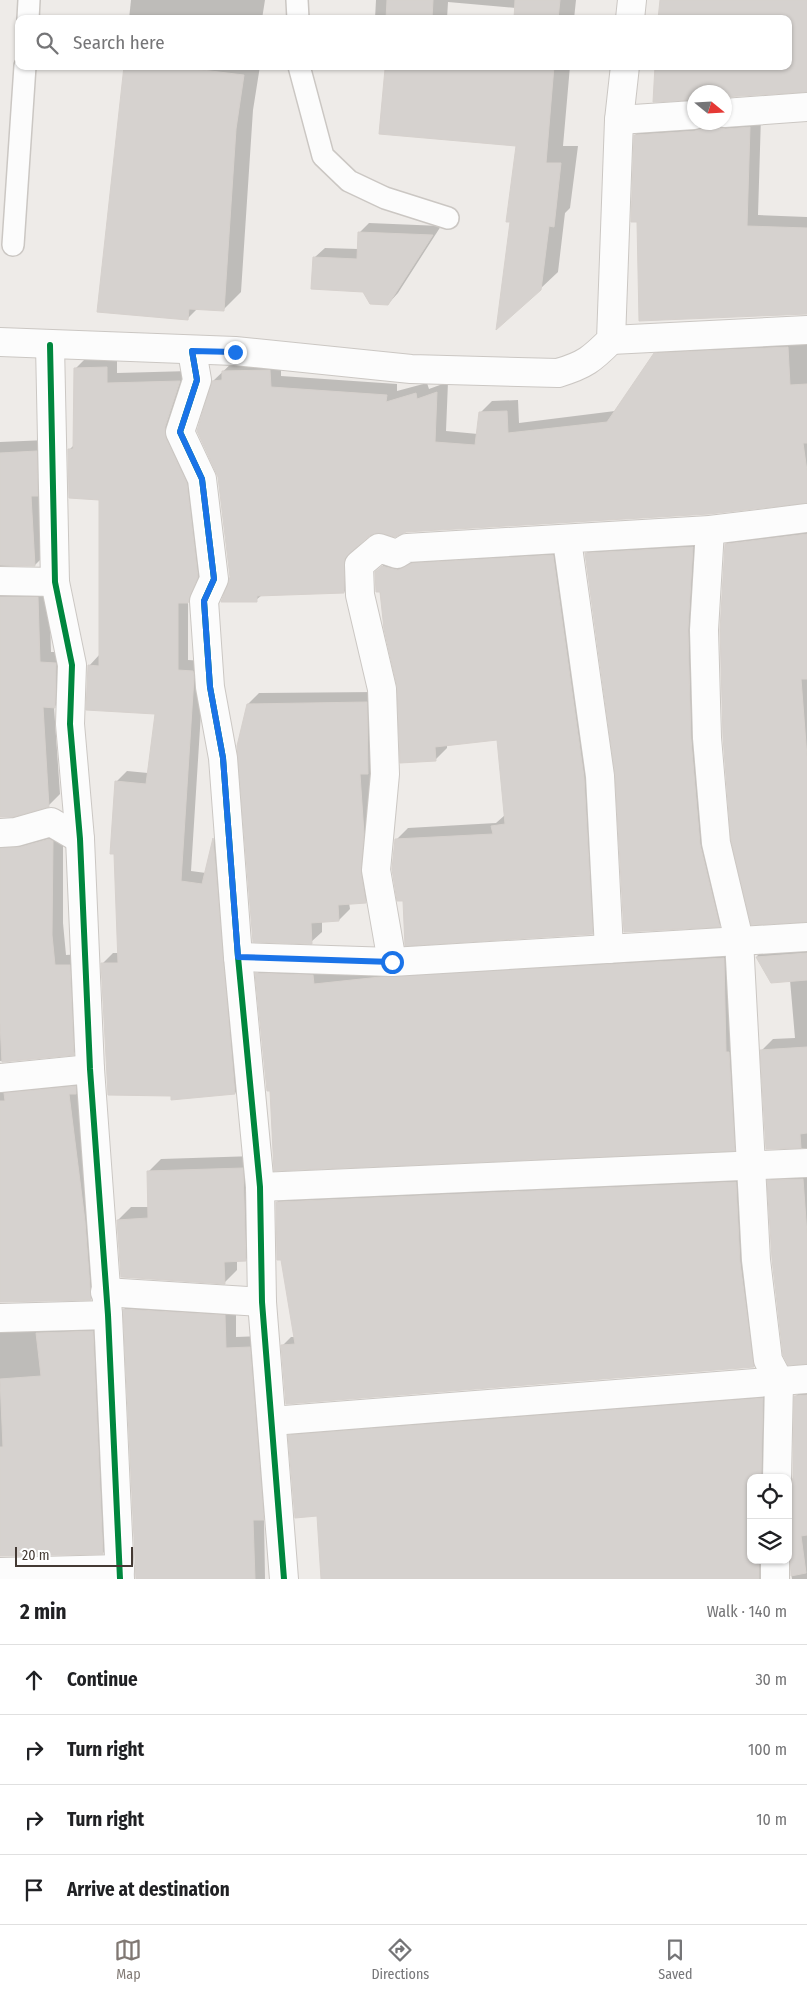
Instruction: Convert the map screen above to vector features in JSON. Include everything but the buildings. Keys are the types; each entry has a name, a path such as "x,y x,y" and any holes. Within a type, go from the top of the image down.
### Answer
{"street":[{"path":"630,15 632,0"},
{"path":"0,342 235,352 412,369 558,373 592,360 611,340 619,120 625,70"},
{"path":"732,112 807,107"},
{"path":"619,120 687,115"},
{"path":"611,340 807,330"},
{"path":"0,1572 120,1574 107,1304 90,1069 80,839 70,724 72,664 55,582 50,345"},
{"path":"192,351 197,380 180,432 202,479 214,579 204,601 208,659 210,687 223,758 238,957 260,1187 262,1302 284,1579"},
{"path":"392,962 376,870 385,774 382,689 360,594 359,565 379,548 397,554 407,548 567,540 710,530 807,518"},
{"path":"710,530 704,630 707,738 716,844 739,940 756,1260 768,1360 779,1381 777,1474"},
{"path":"567,540 600,776 609,949"},
{"path":"0,581 55,582"},
{"path":"0,833 16,832 51,822 80,839"},
{"path":"238,957 392,962 807,937"},
{"path":"0,1078 90,1069"},
{"path":"260,1187 751,1167 807,1163"},
{"path":"0,1318 107,1304 262,1302"},
{"path":"272,1421 807,1380"},
{"path":"775,1564 775,1579"}],"lane":[{"path":"28,15 29,0"},
{"path":"297,0 298,15"},
{"path":"13,245 25,70"},
{"path":"300,70 323,156 349,181 385,198 448,218"}],"cycle path":[{"path":"50,345 55,582 72,665 70,724 80,839 90,1069 108,1315 120,1579"},
{"path":"192,351 197,380 180,432 202,479 214,579 204,601 210,687 223,758 238,957 260,1187 262,1302 284,1579"}],"route":[{"path":"235,352 192,351 197,380 180,432 202,479 214,579 204,601 210,687 223,758 238,957 392,962"}]}
